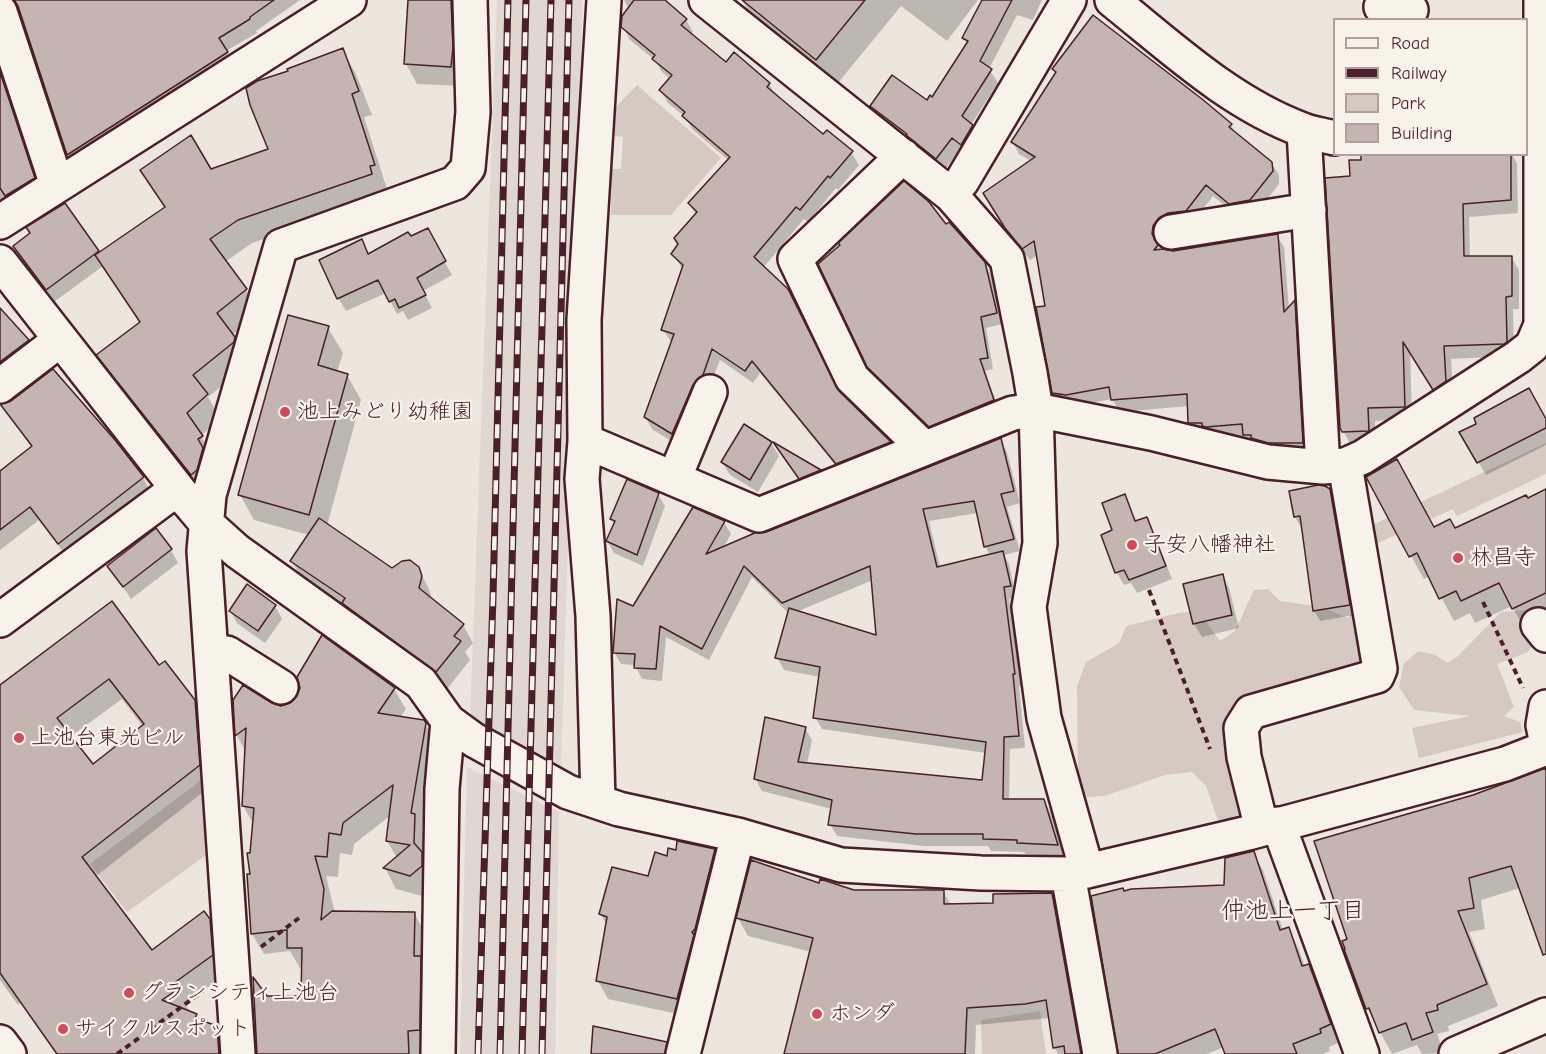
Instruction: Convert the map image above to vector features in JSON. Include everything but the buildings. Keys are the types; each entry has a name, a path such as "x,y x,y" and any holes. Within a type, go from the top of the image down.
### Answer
{"street":[{"path":"0,222 349,0"},
{"path":"238,1054 213,654 204,551 209,495 281,246 455,183 468,168 472,112 470,0"},
{"path":"598,801 592,616 582,479 585,441 585,320 604,0"},
{"path":"706,0 951,195 1007,259 1036,410 1040,543 1029,607 1044,718 1077,873 1100,1054"},
{"path":"951,195 962,181 1069,0"},
{"path":"1112,0 1211,81 1265,111 1319,134 1309,210 1334,466 1380,669 1377,676 1251,712 1241,728 1244,757 1362,1054"},
{"path":"585,441 759,515 1013,413 1036,410 1151,433 1268,462 1334,466 1363,457 1462,394 1539,358 1541,325 1537,125 1541,0"},
{"path":"0,12 57,185"},
{"path":"903,156 795,259 852,378 924,448"},
{"path":"1171,232 1309,210"},
{"path":"0,262 177,489 207,524 237,551 421,683 448,720 474,740 568,792 619,809 738,835 841,865 981,873 1077,873 1270,827 1505,764 1546,748"},
{"path":"0,386 60,340"},
{"path":"674,479 710,392"},
{"path":"0,621 177,489"},
{"path":"213,654 227,653 281,687"},
{"path":"1536,701 1546,739"},
{"path":"438,1054 442,789 448,720"},
{"path":"683,1054 738,835"},
{"path":"1456,1054 1546,1015"},
{"path":"0,1042 9,1054"}],"path":[{"path":"1149,590 1212,756"},
{"path":"1483,602 1536,701"}],"shaded area":[{"path":"497,0 582,0 561,771 470,720"},
{"path":"467,767 559,812 555,1054 460,1054"}],"green space":[{"path":"637,85 721,158 671,215 611,215 612,169 621,169 623,137 614,136 615,108"},
{"path":"1546,443 1546,474 1457,516 1453,509 1371,546 1368,527"},
{"path":"1268,589 1280,601 1323,607 1348,618 1356,606 1368,665 1287,685 1270,717 1256,736 1269,785 1270,803 1244,816 1218,820 1206,786 1192,772 1165,775 1105,796 1086,797 1078,780 1077,686 1086,662 1119,643 1126,626 1178,613 1198,611 1220,641 1235,631 1254,590"},
{"path":"1530,610 1537,638 1528,652 1497,664 1514,707 1504,716 1520,722 1523,732 1419,758 1412,728 1470,716 1414,710 1399,687 1404,663 1419,651 1435,655 1448,663 1458,656 1501,612"},
{"path":"204,778 209,853 127,912 90,864"},
{"path":"1040,1011 1046,1054 982,1054 981,1020"}],"railway":[{"path":"478,1054 493,597 508,0"},
{"path":"500,1054 526,0"},
{"path":"522,1054 551,0"},
{"path":"542,1054 569,0"}],"place":[{"name":"池上みどり幼稚園","path":"285,412"},
{"name":"子安八幡神社","path":"1132,545"},
{"name":"林昌寺","path":"1458,558"},
{"name":"上池台東光ビル","path":"19,738"},
{"name":"グランシティ上池台","path":"129,993"},
{"name":"ホンダ","path":"817,1014"},
{"name":"サイクルスポット","path":"63,1029"}],"district":[{"name":"仲池上一丁目","path":"1293,911"}]}
